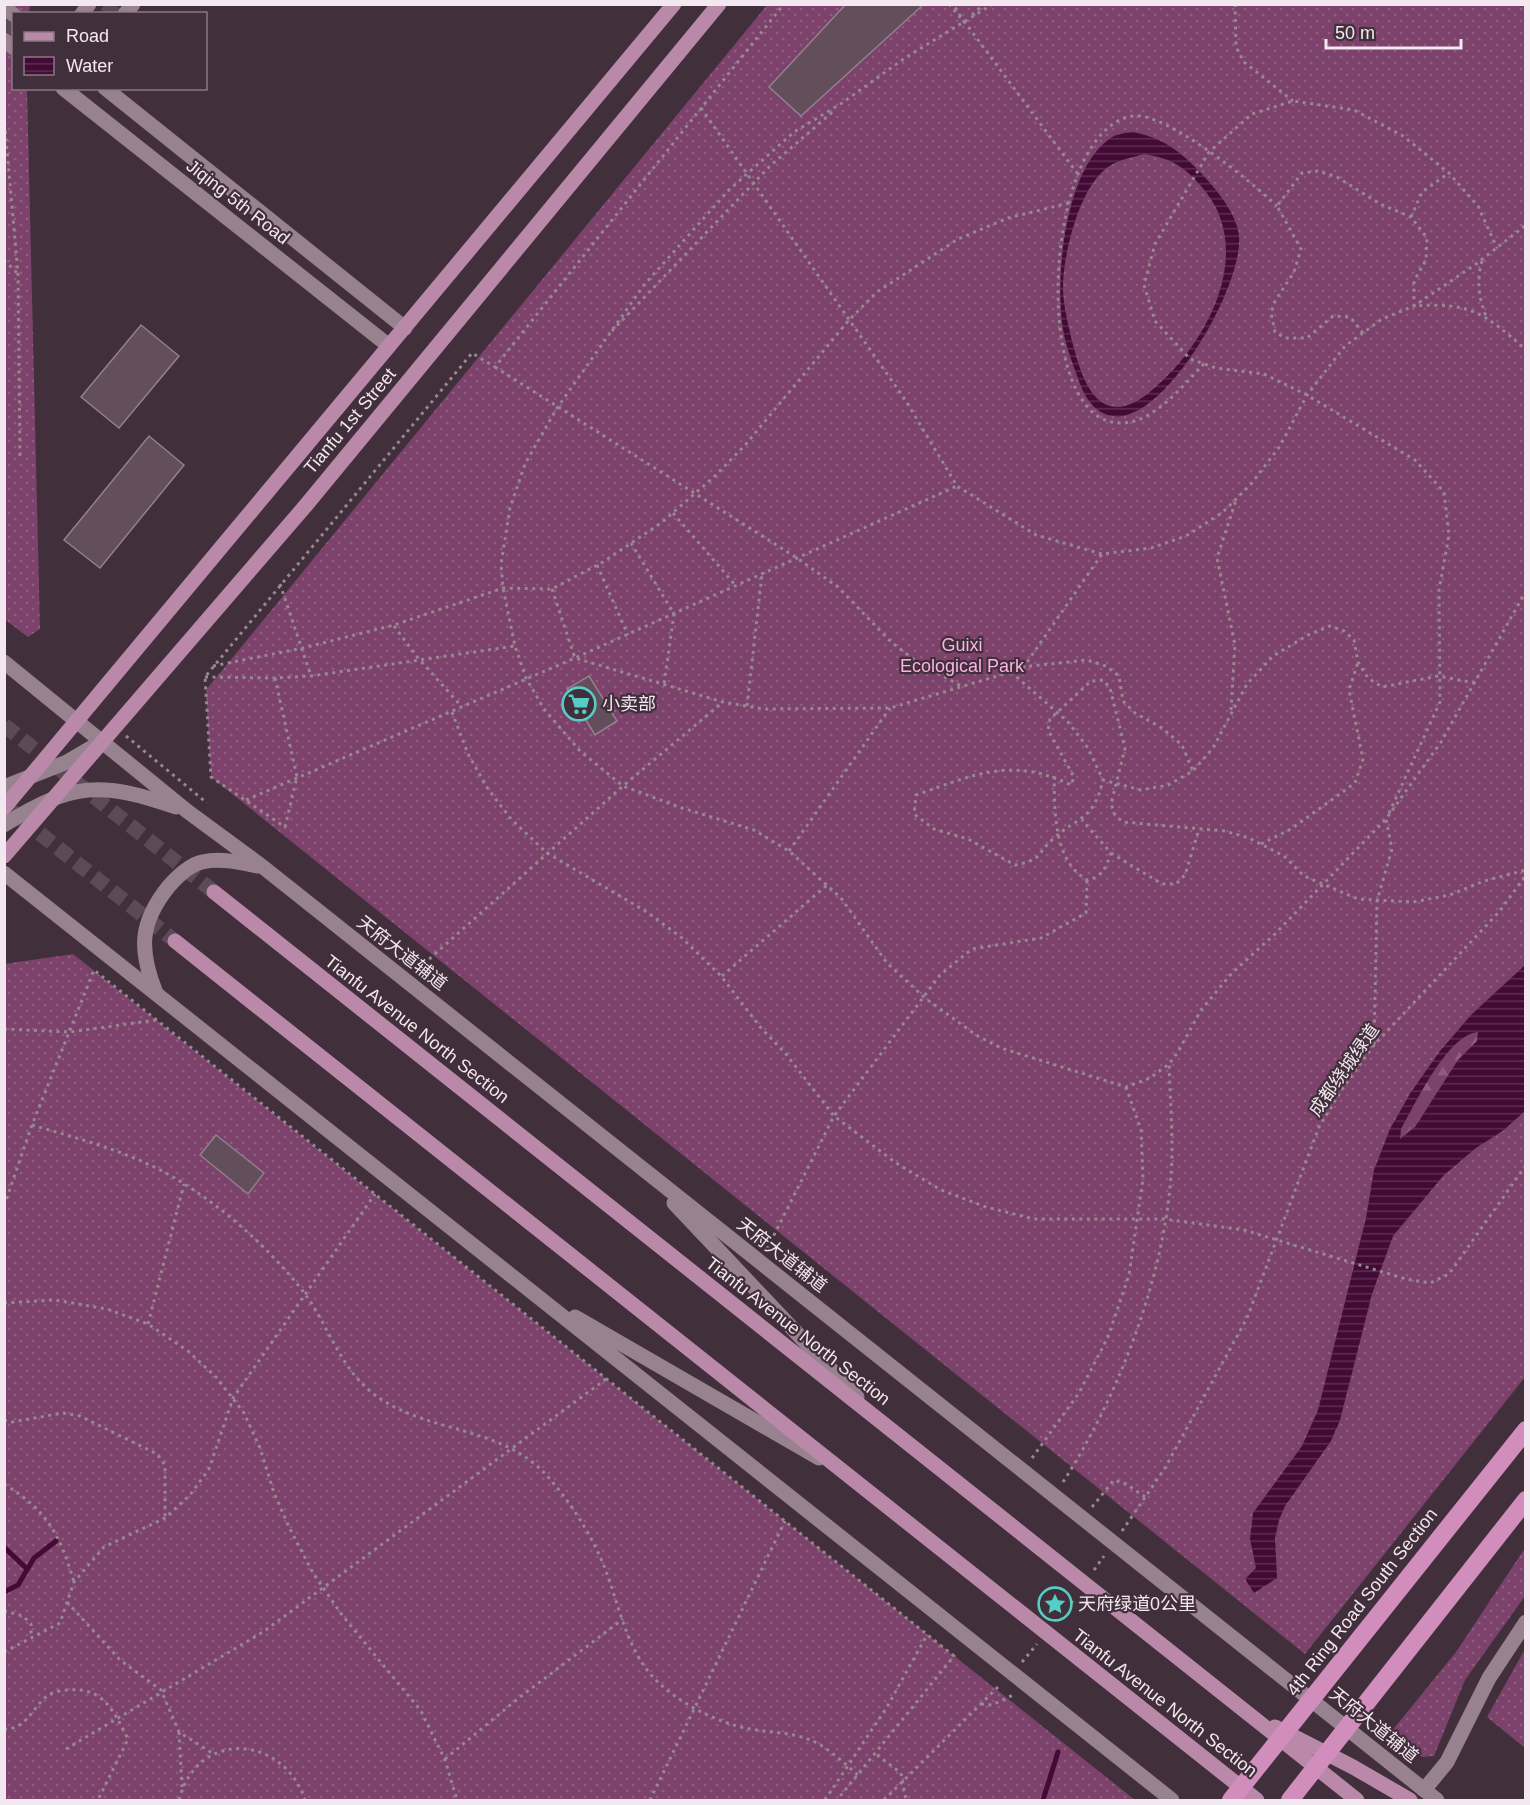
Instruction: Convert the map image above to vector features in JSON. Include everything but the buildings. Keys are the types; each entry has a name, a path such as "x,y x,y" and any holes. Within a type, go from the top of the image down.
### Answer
{"highway":[{"name":"4th Ring Road South Section","path":"1231,1800 1526,1430"},
{"path":"1290,1800 1526,1500"}],"main road":[{"name":"Tianfu 1st Street","path":"4,808 674,4"},
{"name":"Tianfu 1st Street","path":"4,856 307,504 719,4"},
{"name":"Tianfu Avenue North Section","path":"214,892 1357,1800"},
{"name":"Tianfu Avenue North Section","path":"175,941 1257,1800"},
{"path":"1246,1712 1353,1767 1410,1800"},
{"path":"1206,1761 1244,1800"}],"street":[{"name":"Jiqing 5th Road","path":"66,90 389,346"},
{"name":"Jiqing 5th Road","path":"108,90 405,328"},
{"name":"天府大道辅道","path":"4,662 103,740 187,811 263,867 1437,1800"},
{"path":"4,787 67,762 103,740"},
{"path":"4,825 55,797 93,788 117,789 187,811"},
{"path":"157,994 145,964 146,927 159,899 178,876 200,862 226,859 263,867"},
{"path":"4,873 1168,1800"},
{"path":"636,1164 882,1423"},
{"path":"531,1291 843,1472"},
{"path":"1424,1790 1447,1762 1489,1678 1526,1622"}],"path":[{"path":"495,367 784,4"},
{"path":"951,4 1077,173"},
{"path":"964,22 984,4"},
{"path":"993,4 905,58 842,103 794,132 746,174 695,226 644,285 556,408 525,464 510,508 501,564 503,588 515,646 526,678 544,709 580,752 623,786 682,808 754,830 789,851 840,898 887,963 925,998 976,1035 1001,1048 1126,1087 1150,1078 1168,1064 1201,1010 1233,973 1386,819 1441,742 1526,591"},
{"path":"1235,4 1236,47 1244,62 1293,101"},
{"path":"1374,1045 1377,901 1392,849 1386,819 1440,702 1439,590 1449,535 1444,492 1416,460 1307,395 1264,374 1216,368 1190,359 1155,321 1144,285 1155,244 1209,152 1252,114 1293,101 1354,110 1403,136 1449,173 1478,206 1497,248"},
{"path":"599,346 651,288 753,184 842,103"},
{"path":"701,108 906,401 957,486 1036,535 1102,554 1150,548 1186,536 1223,512 1280,446 1307,395 1346,346 1382,319 1414,306 1483,260 1526,225"},
{"path":"4,116 18,274 20,460"},
{"path":"1204,364 1161,407 1136,421 1111,422 1092,412 1074,384 1059,326 1056,285 1063,228 1077,173 1089,147 1108,126 1133,116 1155,119 1209,152 1257,187 1277,206 1301,249 1294,272 1275,301 1271,313 1275,332 1285,338 1307,338 1333,316 1350,317 1363,333"},
{"path":"1277,206 1302,173 1318,171 1337,177 1380,204 1411,217 1427,238 1426,260 1414,281 1414,306"},
{"path":"1411,217 1422,192 1449,173"},
{"path":"213,666 303,648 394,626 503,588 552,589 597,565 673,513 746,444 849,320 876,292 958,239 1008,218 1069,202"},
{"path":"4,260 18,274"},
{"path":"1483,260 1477,279 1480,301 1487,320"},
{"path":"1414,306 1447,303 1472,309 1526,350"},
{"path":"275,678 297,777 285,827 211,777 205,677 280,583 472,353 797,558 838,587 891,642 916,662 961,686"},
{"path":"246,800 628,635 957,486"},
{"path":"1231,713 1236,645 1217,558 1237,498"},
{"path":"673,513 736,586"},
{"path":"631,543 674,614 664,684"},
{"path":"1023,668 1102,554"},
{"path":"597,565 628,635"},
{"path":"747,706 762,574"},
{"path":"280,583 311,676"},
{"path":"552,589 575,658"},
{"path":"394,626 418,658 462,708"},
{"path":"1103,780 1141,790 1168,785 1193,771 1213,748 1247,684 1273,656 1308,635 1330,626 1344,631 1354,640 1358,662 1368,678 1382,687 1438,676 1475,683"},
{"path":"205,677 311,676 418,658 515,646"},
{"path":"575,658 723,702 747,706 828,710 890,708 1023,668 1088,660 1106,666 1119,676 1123,701 1182,745 1193,771"},
{"path":"1260,844 1291,829 1355,783 1363,759 1348,690 1358,662"},
{"path":"1011,672 1068,722 1088,748 1103,780 1099,796 1088,816 1059,835 1034,861 1016,865 968,839 934,829 914,814 916,795 980,773 1025,768 1054,776 1071,785 1074,777 1048,730 1050,719 1091,681 1102,680 1110,688 1125,748 1111,804 1115,815 1123,822 1225,831 1284,856 1304,876 1358,899 1413,902 1450,895 1484,881 1526,870"},
{"path":"405,980 623,786 723,702"},
{"path":"789,851 890,708"},
{"path":"452,712 468,753 488,789 511,819 547,853 647,912 682,938 722,976 760,1028 786,1054 834,1116 896,1163 940,1190 986,1207 1034,1219 1164,1219 1244,1230 1406,1279 1430,1284 1449,1274 1526,1165"},
{"path":"1054,776 1055,823 1072,867 1087,880"},
{"path":"1082,820 1111,853 1162,884 1176,884 1185,875 1199,829"},
{"path":"1087,880 1097,878 1104,870 1111,853"},
{"name":"成都绕城绿道","path":"1247,1318 1320,1127 1374,1045 1499,912 1526,875"},
{"path":"777,1230 834,1116 925,998 940,975 972,949 1041,938 1086,913 1087,880"},
{"path":"722,976 827,885"},
{"path":"4,1206 32,1125 94,970 954,1656 859,1776 837,1800"},
{"path":"4,1029 70,1032 156,1020"},
{"path":"1072,1467 1125,1361 1149,1292 1164,1219 1172,1153 1168,1064"},
{"path":"1042,1443 1079,1393 1108,1337 1129,1275 1143,1179 1140,1130 1126,1087"},
{"path":"32,1125 124,1154 184,1184 246,1232 281,1265 305,1294 351,1370 370,1390 394,1407 428,1421 471,1431 512,1447 547,1475 593,1540 634,1648 653,1677 679,1698 723,1721 750,1729 786,1732 817,1743 859,1776"},
{"path":"148,1324 184,1184"},
{"path":"4,1652 60,1623 74,1582 104,1547 165,1518 190,1495 209,1469 233,1398 375,1194"},
{"path":"4,1303 55,1300 107,1309 148,1324 188,1351 216,1377 244,1413 260,1448 274,1493 289,1527 323,1587 342,1615 421,1711 445,1760 457,1800"},
{"path":"66,1749 161,1690 263,1632 606,1378"},
{"path":"4,1420 12,1422 63,1413 80,1416 157,1454 165,1465 165,1518"},
{"path":"1090,1510 1114,1480 1126,1484 1144,1497"},
{"path":"4,1484 30,1502 49,1521 63,1544 74,1582"},
{"path":"650,1800 785,1521"},
{"path":"67,1602 120,1660 161,1690 179,1732 182,1788 179,1800"},
{"path":"4,1611 23,1616 31,1624 31,1636"},
{"path":"445,1760 520,1697 623,1619"},
{"path":"825,1800 887,1707 927,1635"},
{"path":"4,1729 14,1730 48,1695 62,1690 80,1689 98,1694 110,1704 128,1739 98,1800"},
{"path":"981,1704 993,1705 1018,1693"},
{"path":"179,1732 212,1753"},
{"path":"182,1788 196,1766 212,1753 240,1749 261,1751 282,1763 299,1784 305,1800"},
{"path":"876,1755 901,1773 906,1800"}],"green space":[{"path":"4,5 30,5 29,12 12,12 12,90 27,90 40,629 28,637 4,619"},
{"name":"Guixi Ecological Park","path":"767,5 1525,5 1525,1377 1305,1654 211,777 206,690"},
{"path":"73,954 1135,1800 5,1800 4,964"},
{"path":"1478,1032 1477,1041 1457,1065 1421,1117 1400,1139 1401,1129 1433,1072 1455,1045 1466,1036"},
{"path":"1525,1548 1525,1596 1465,1680 1434,1756 1422,1757 1391,1732 1456,1652"},
{"path":"1525,1649 1525,1748 1487,1717"}],"water":[{"path":"1133,132 1170,146 1186,158 1206,179 1223,199 1236,222 1238,252 1231,280 1217,312 1199,344 1178,374 1156,398 1133,413 1112,416 1098,410 1088,399 1081,386 1064,334 1060,283 1066,228 1081,176 1093,156 1108,140 1117,135","holes":["1144,154 1176,164 1189,173 1201,186 1217,210 1225,235 1226,262 1220,289 1210,315 1180,363 1136,402 1118,407 1100,401 1082,374 1075,354 1063,291 1066,259 1082,202 1101,173 1124,159"]},
{"path":"1525,965 1525,1111 1504,1130 1476,1148 1444,1175 1393,1236 1372,1294 1340,1420 1331,1441 1285,1506 1279,1520 1275,1538 1277,1578 1254,1593 1245,1579 1256,1568 1250,1539 1253,1513 1302,1446 1318,1410 1366,1218 1374,1170 1390,1129 1411,1092 1440,1051 1471,1015","holes":["1478,1032 1477,1041 1458,1060 1415,1127 1400,1139 1401,1129 1444,1057 1466,1036"]}],"waterway":[{"path":"4,1592 18,1585 34,1558 56,1541"},
{"path":"4,1547 27,1569"},
{"path":"1043,1800 1058,1752"}],"tunnel":[{"path":"108,12 114,4"},
{"path":"4,23 12,29"},
{"path":"4,725 214,892"},
{"path":"4,805 175,941"}],"place":[{"name":"小卖部","path":"579,704"},
{"name":"天府绿道0公里","path":"1055,1604"}]}
